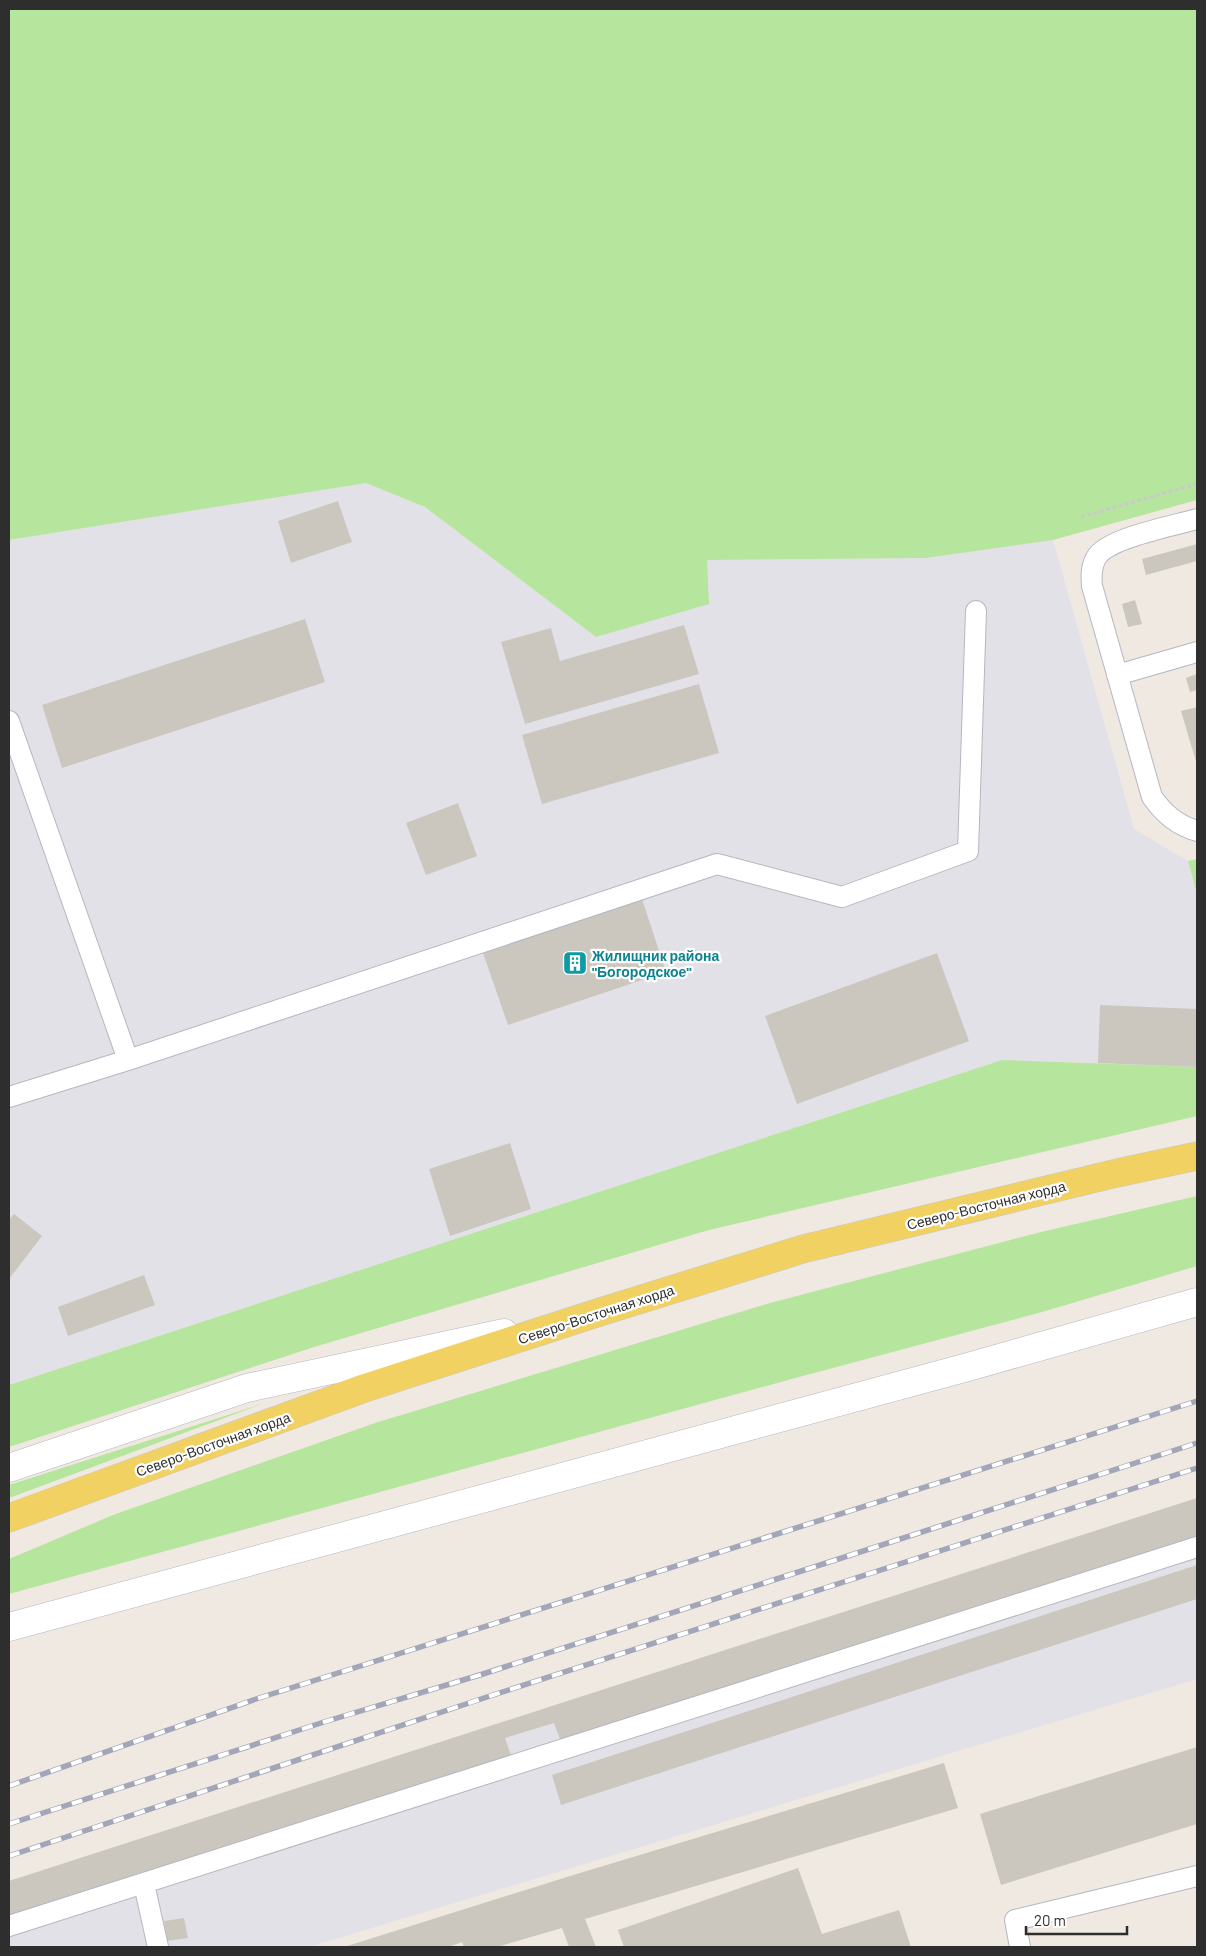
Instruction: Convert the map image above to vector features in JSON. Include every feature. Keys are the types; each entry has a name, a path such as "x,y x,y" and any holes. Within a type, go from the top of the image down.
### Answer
{"main road":[{"name":"Северо-Восточная хорда","path":"9,1518 364,1388 803,1249 1197,1156"}],"street":[{"path":"9,1626 959,1370 1197,1302"},
{"path":"9,1468 247,1388 600,1312"}],"lane":[{"path":"1197,519 1111,544 1097,557 1093,566 1092,586 1152,797 1162,811 1175,822 1197,831"},
{"path":"9,1097 128,1060 717,864 842,897 968,851 976,611"},
{"path":"1118,675 1197,652"},
{"path":"9,721 128,1060"},
{"path":"9,1926 1197,1547"},
{"path":"1020,1947 1015,1920 1197,1876"},
{"path":"144,1884 158,1947"}],"path":[{"path":"1081,517 1197,484"}],"shaded area":[{"path":"366,483 425,507 596,637 706,560 926,558 1053,540 1134,829 1188,861 1197,894 1197,1067 1002,1060 9,1385 9,540"},
{"path":"1197,1498 1197,1679 309,1947 9,1947 9,1881"}],"green space":[{"path":"9,9 1197,9 1197,500 1053,540 926,558 707,560 709,604 596,637 425,507 366,483 9,540"},
{"path":"1197,859 1197,894 1188,861"},
{"path":"1002,1060 1197,1067 1197,1116 709,1230 314,1347 9,1447 9,1385"},
{"path":"1197,1196 1197,1266 1042,1312 9,1594 9,1559 113,1515 375,1423 770,1303 1041,1232"},
{"path":"262,1404 9,1498 9,1485"}],"building":[{"path":"338,501 352,542 291,563 278,521"},
{"path":"1197,544 1197,561 1146,575 1142,559"},
{"path":"1135,600 1142,624 1128,627 1122,604"},
{"path":"305,619 325,682 62,768 42,705"},
{"path":"684,625 699,674 525,724 501,642 551,628 560,661"},
{"path":"1197,674 1197,690 1190,692 1186,678"},
{"path":"699,684 719,753 542,804 522,735"},
{"path":"1197,707 1197,765 1181,711"},
{"path":"458,803 477,856 426,875 406,823"},
{"name":"Жилищник района \"Богородское\"","path":"642,899 666,972 508,1025 483,953"},
{"path":"937,953 969,1041 797,1104 765,1016"},
{"path":"1100,1005 1197,1009 1197,1067 1098,1063"},
{"path":"510,1143 531,1209 450,1236 429,1169"},
{"path":"14,1214 42,1236 9,1279 9,1220"},
{"path":"144,1275 155,1305 68,1336 58,1307"},
{"path":"1197,1498 1197,1536 561,1742 554,1723 505,1738 511,1755 9,1917 9,1881"},
{"path":"1197,1565 1197,1599 561,1805 552,1775"},
{"path":"1197,1747 1197,1824 1001,1885 980,1814"},
{"path":"944,1763 958,1808 585,1919 596,1947 569,1947 562,1928 497,1947 464,1947 462,1942 449,1947 344,1947 570,1876"},
{"path":"798,1868 822,1934 899,1910 911,1947 624,1947 618,1930"},
{"path":"184,1918 188,1938 167,1941 164,1921"}],"railway":[{"path":"9,1786 256,1699 1197,1401"},
{"path":"9,1824 324,1722 483,1674 1197,1443"},
{"path":"9,1856 490,1696 1197,1468"}],"place":[{"name":"Жилищник района \"Богородское\"","path":"575,963"}]}
